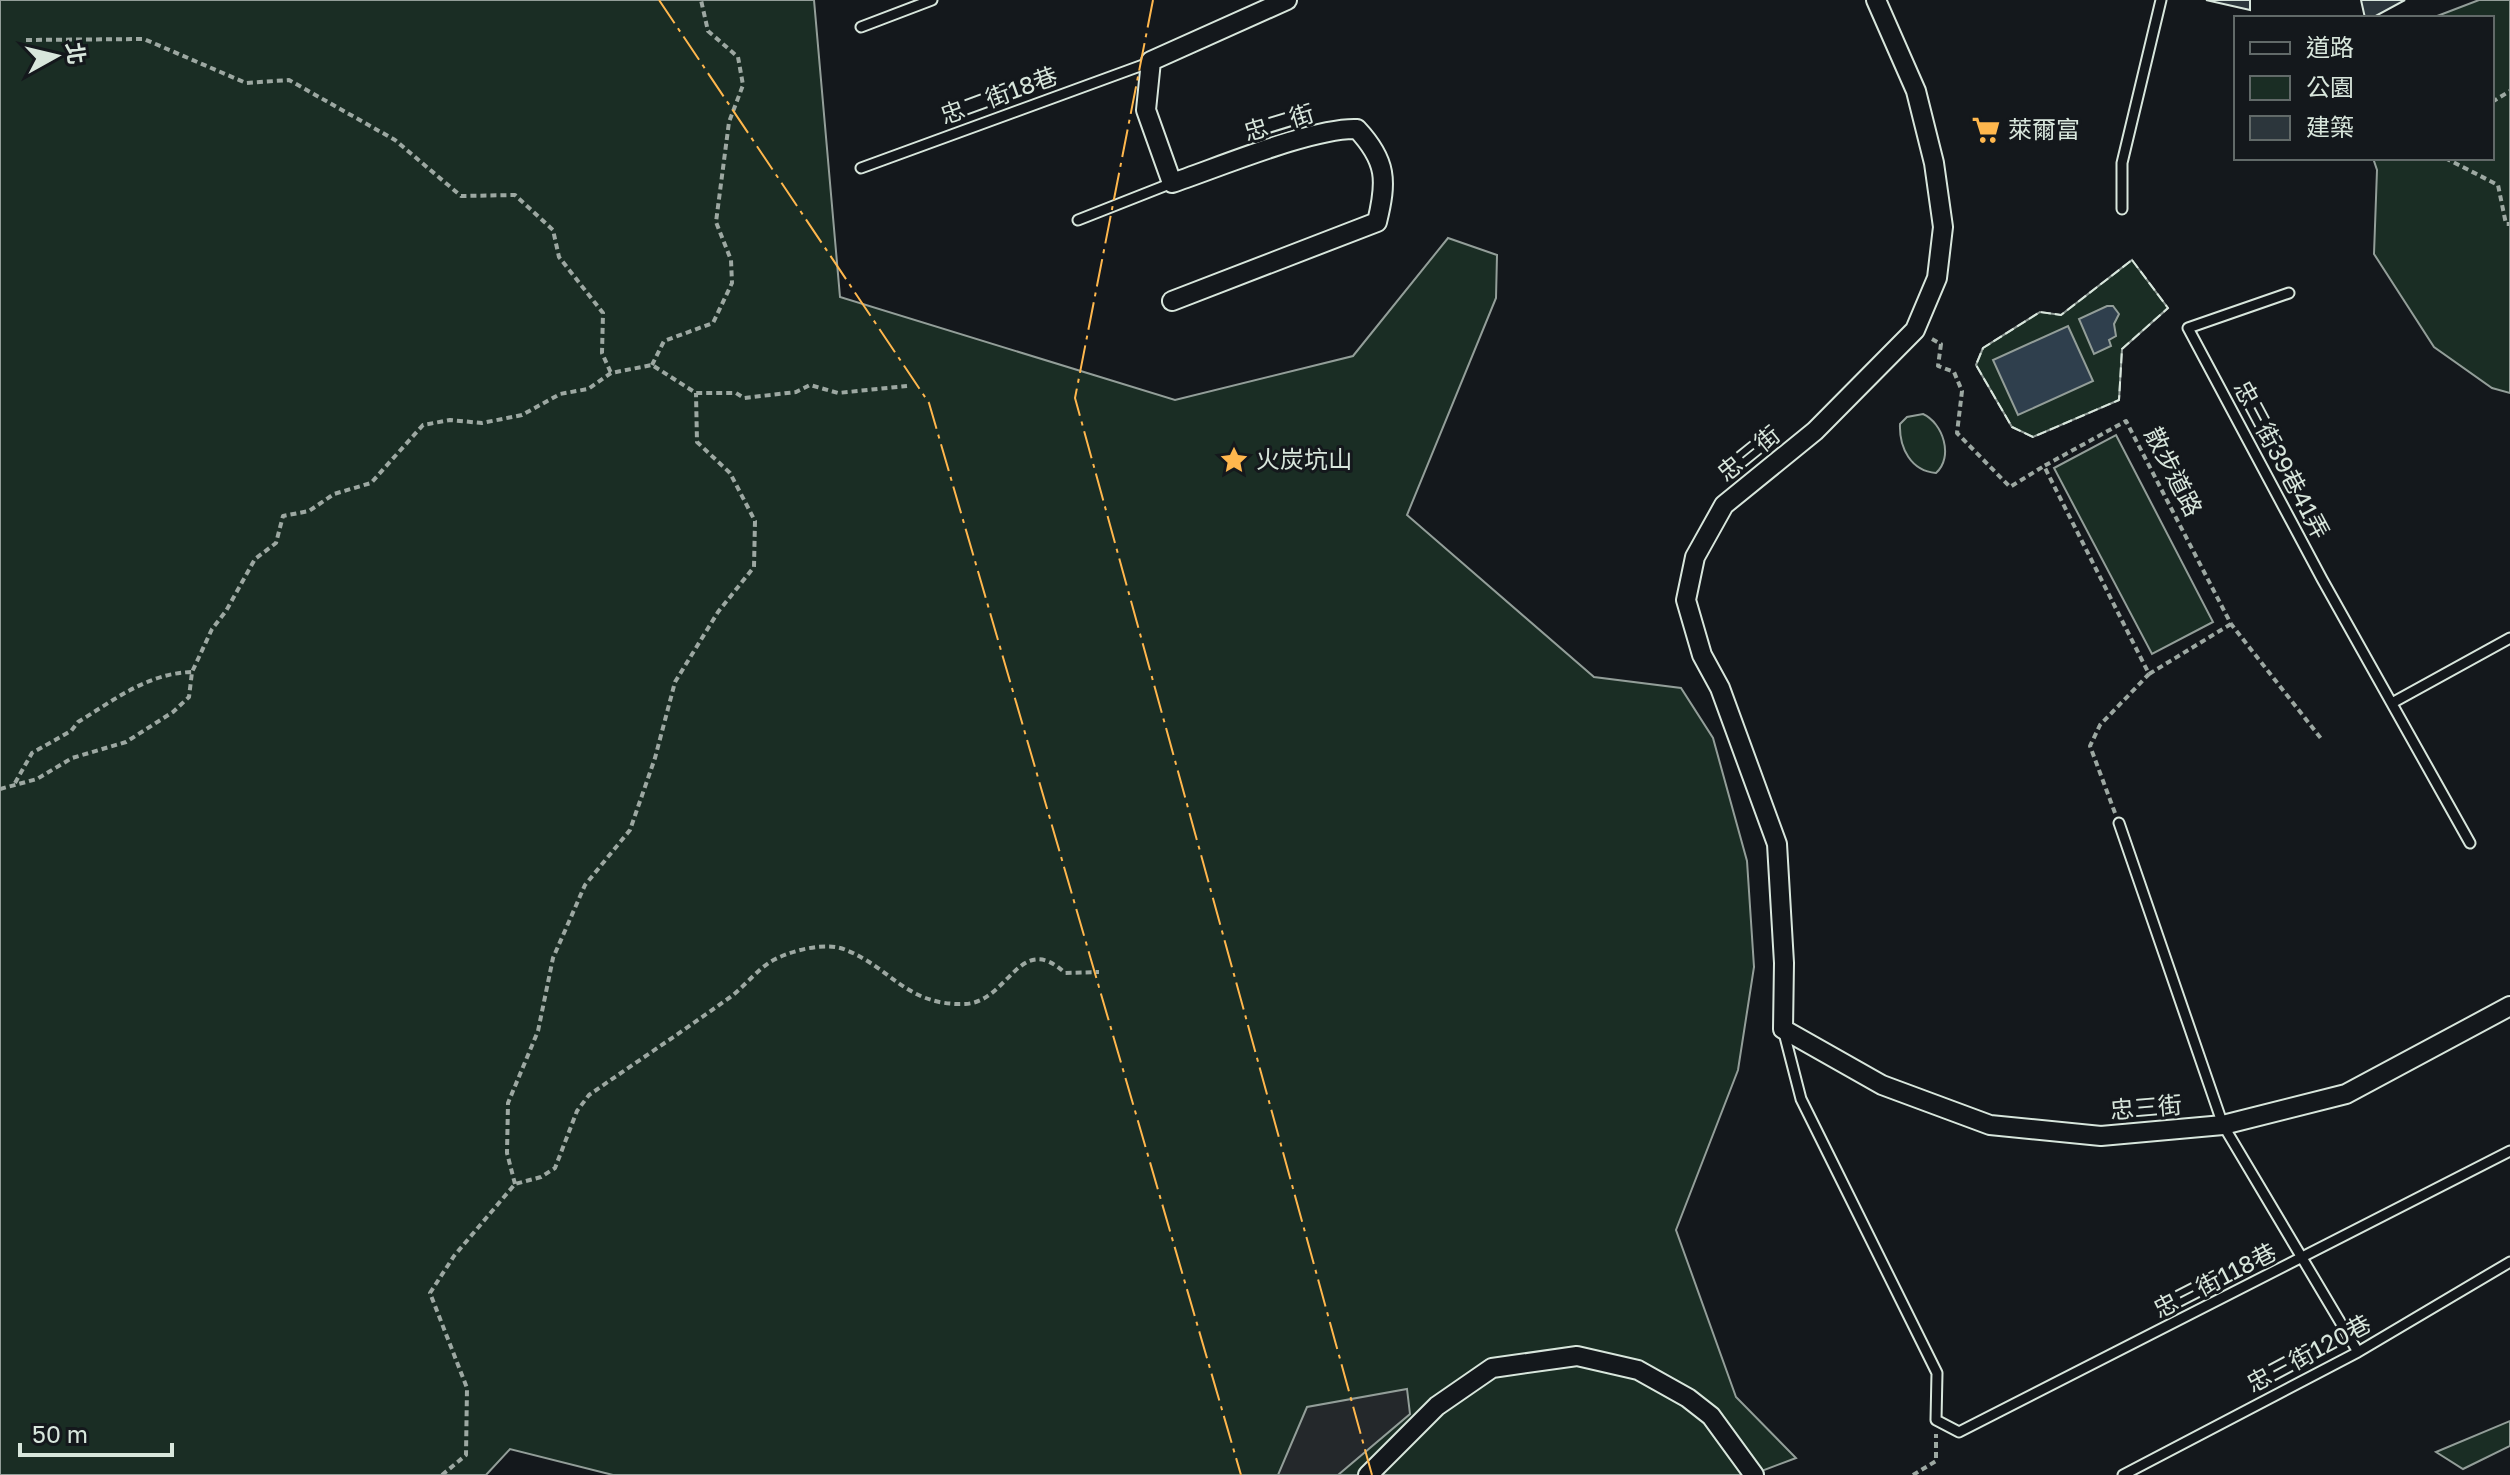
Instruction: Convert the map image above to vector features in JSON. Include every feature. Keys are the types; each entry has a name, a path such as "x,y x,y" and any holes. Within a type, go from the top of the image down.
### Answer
{"street":[{"path":"1172,183 1146,110 1151,61 1287,0"},
{"name":"忠三街","path":"1876,0 1916,91 1934,163 1943,227 1937,278 1915,330 1815,431 1724,505 1695,557 1686,600 1702,655 1720,688 1777,844 1784,963 1783,1029 1882,1085 1990,1125 2101,1136 2223,1125 2346,1094 2510,1006"},
{"name":"忠二街","path":"1172,183 1343,128 1357,129 1368,142 1381,162 1385,189 1377,222 1172,301"},
{"path":"1368,1475 1437,1406 1492,1368 1577,1356 1638,1370 1688,1398 1711,1416 1754,1475"}],"lane":[{"path":"861,27 932,0"},
{"path":"2122,209 2122,163 2161,0"},
{"name":"忠二街18巷","path":"861,168 1151,61"},
{"path":"1078,220 1172,183"},
{"name":"忠三街39巷41弄","path":"2289,293 2188,328 2392,703"},
{"path":"2470,843 2392,703 2510,638"},
{"path":"2119,823 2223,1125 2358,1352"},
{"name":"忠三街","path":"1783,1029 1801,1099 1937,1373 1936,1420"},
{"name":"忠三街118巷","path":"1936,1420 1959,1432 2510,1151"},
{"name":"忠三街120巷","path":"2123,1475 2358,1352 2510,1262"}],"path":[{"path":"652,365 664,341 713,323 732,283 731,260 716,222 729,122 743,85 738,57 708,31 701,0"},
{"path":"26,40 144,39 246,83 289,80 395,140 461,196 515,195 553,230 559,257 603,313 602,353 611,373"},
{"path":"2449,160 2498,185 2506,224 2510,224"},
{"name":"散步道路","path":"1915,330 1941,344 1938,366 1954,372 1962,391 1957,433 2010,487 2126,421 2231,624 2323,741"},
{"path":"0,789 37,779 72,758 126,742 173,712 189,697 192,672 212,629 226,611 255,559 276,543 283,516 309,511 334,494 371,483 423,425 450,420 482,423 522,415 560,394 588,389 611,373 652,365 696,393 736,393 744,398 796,392 810,385 838,393 907,386"},
{"path":"515,1184 507,1153 508,1103 538,1031 553,958 585,885 630,830 655,758 675,682 718,612 754,567 755,521 730,473 697,442 696,393"},
{"path":"2044,466 2149,674"},
{"path":"2119,823 2090,746 2100,725 2149,674 2231,624"},
{"path":"14,784 32,753 71,731 78,722 140,683 172,672 192,672"},
{"path":"442,1475 466,1455 467,1388 430,1293 454,1256 515,1184 541,1177 555,1168 577,1111 589,1095 733,996 770,962 810,948 843,948 869,961 896,985 939,1002 969,1004 998,991 1017,967 1033,959 1053,962 1065,973 1099,972"},
{"path":"1913,1475 1936,1461 1936,1420"}],"green space":[{"path":"0,0 814,0 840,297 1175,400 1353,356 1448,238 1497,255 1496,298 1407,515 1594,677 1681,688 1713,738 1747,861 1754,967 1738,1070 1676,1230 1736,1397 1796,1458 1751,1475 613,1475 510,1449 486,1475 0,1475"},
{"path":"2479,0 2510,0 2510,393 2492,388 2434,347 2374,254 2377,170 2374,160 2494,160 2494,16 2437,16"},
{"path":"2132,260 2168,308 2122,349 2119,400 2033,437 2012,427 1976,365 1983,348 2040,312 2061,315"},
{"path":"1923,414 1936,425 1944,441 1944,458 1936,473 1913,463 1904,450 1900,433 1900,424 1907,417"},
{"path":"2116,435 2213,622 2152,654 2054,468"},
{"path":"2510,1421 2510,1446 2463,1469 2436,1452"}],"shaded area":[{"path":"1407,1389 1410,1414 1338,1475 1278,1475 1307,1407"}],"water":[{"path":"2113,306 2119,314 2114,324 2116,336 2109,340 2111,346 2094,354 2079,319"},
{"path":"2068,326 2093,381 2018,415 1993,360"}],"building":[{"path":"2206,0 2250,0 2250,10"},
{"path":"2361,0 2405,0 2376,16 2365,16"}],"fence":[{"path":"2132,260 2168,308 2122,349 2119,400 2033,437 2012,427 1976,365 1983,348 2040,312 2061,315 2132,260"}],"power":[{"path":"659,0 929,403 1241,1475"},
{"path":"1153,0 1075,398 1372,1475"}],"place":[{"name":"萊爾富","path":"1986,130"},
{"name":"火炭坑山","path":"1234,460"}]}
